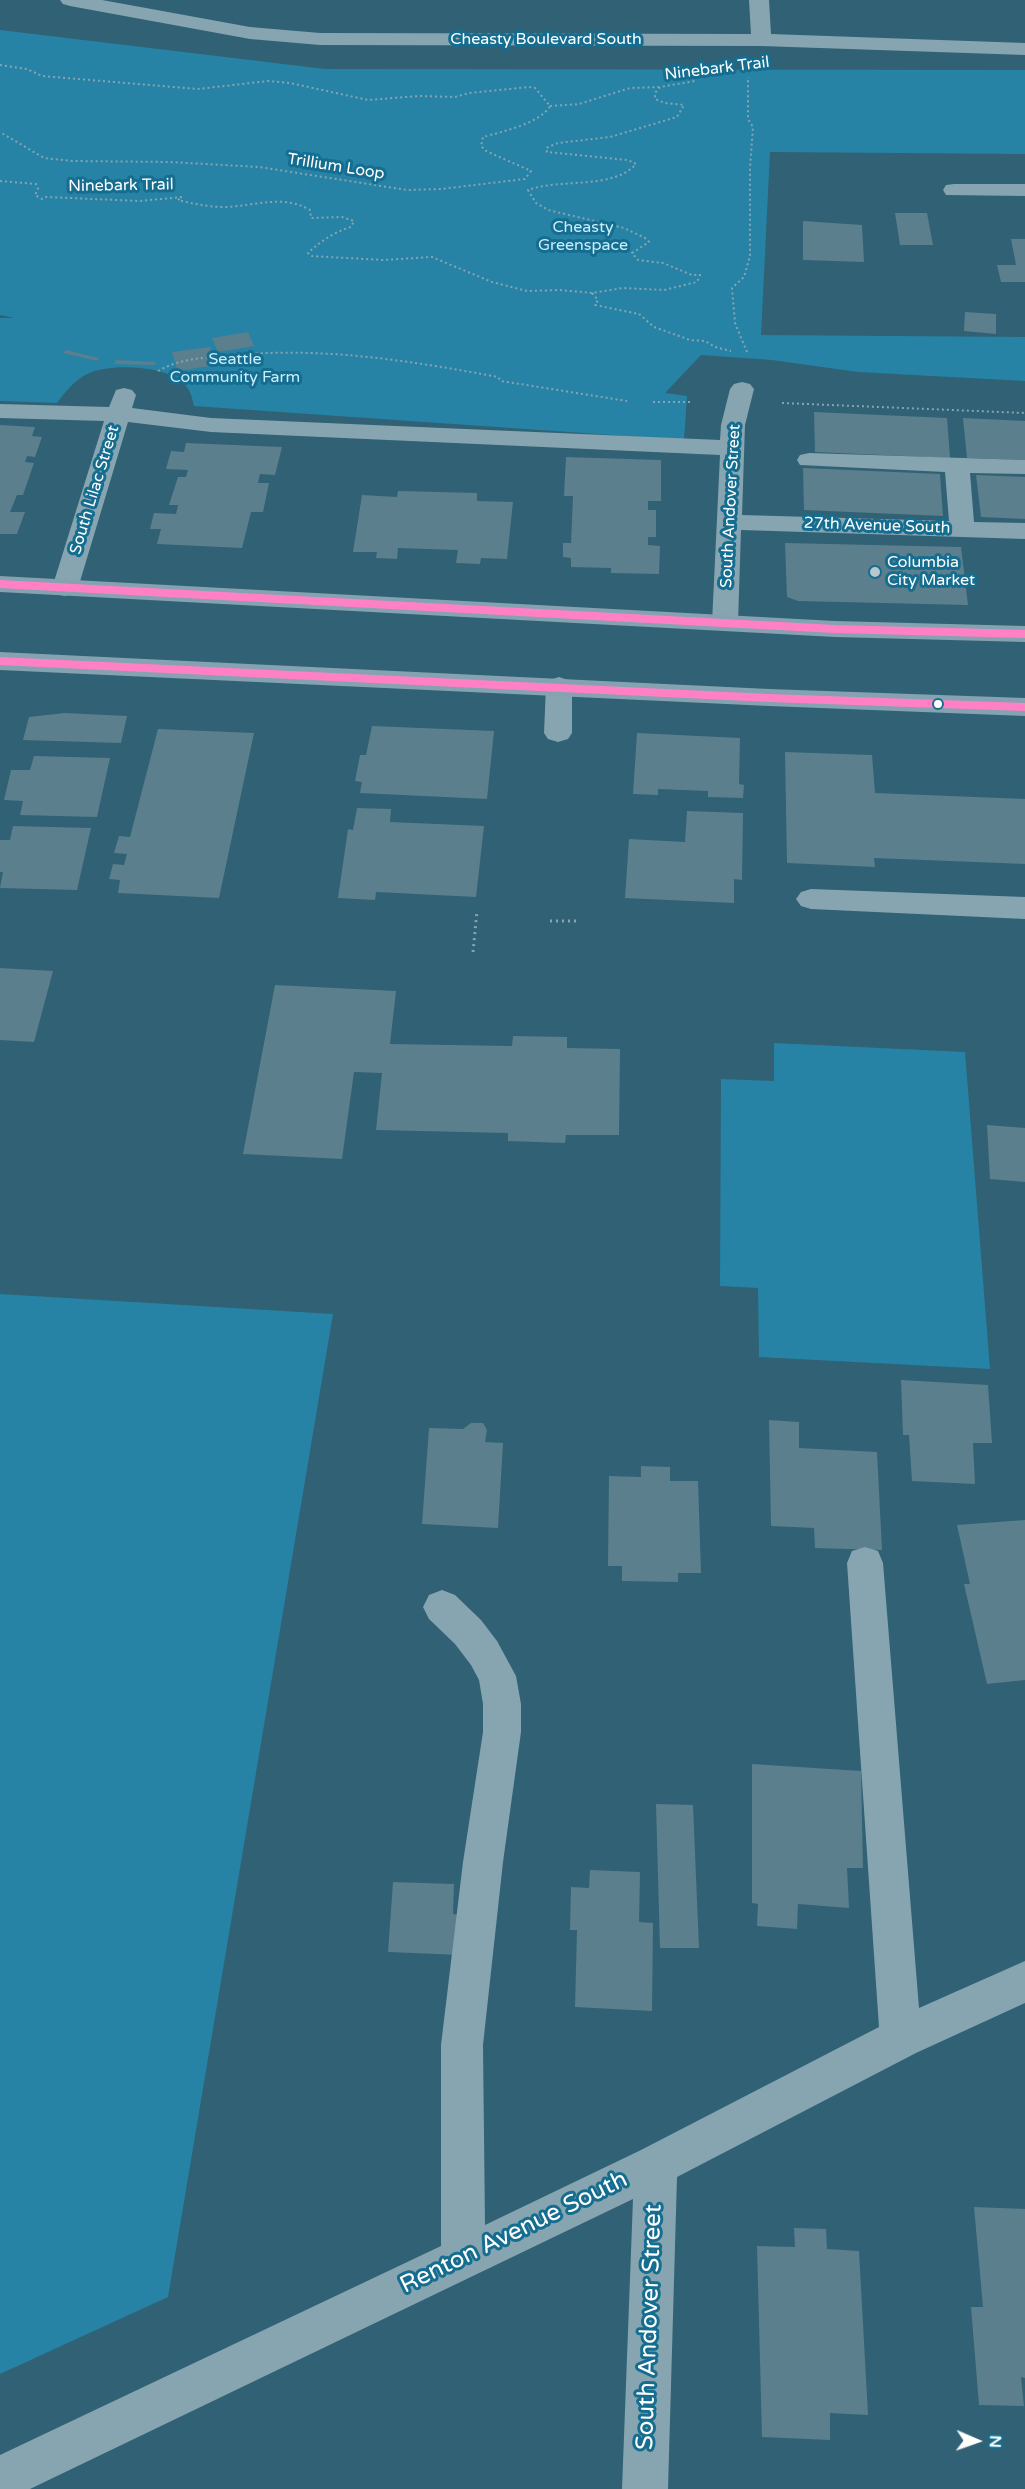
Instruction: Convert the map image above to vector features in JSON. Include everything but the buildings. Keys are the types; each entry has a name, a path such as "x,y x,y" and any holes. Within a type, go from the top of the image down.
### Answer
{"main road":[{"path":"0,584 724,623 1025,634"},
{"path":"0,661 819,700 1025,707"}],"street":[{"name":"Cheasty Boulevard South","path":"70,0 250,33 320,39 761,40 1025,49"},
{"path":"759,0 761,40"},
{"path":"954,190 1025,190"},
{"name":"South Andover Street","path":"724,623 733,425 742,389"},
{"path":"0,411 122,404 211,425 732,448"},
{"name":"South Lilac Street","path":"65,588 122,404"},
{"path":"808,460 1025,467"},
{"path":"957,465 962,529"},
{"name":"27th Avenue South","path":"729,522 1025,531"},
{"path":"558,733 559,686"},
{"path":"811,899 1025,908"},
{"path":"865,1563 901,2038"},
{"path":"442,1607 468,1632 484,1653 496,1676 502,1704 502,1732 483,1862 462,2045 463,2259"},
{"name":"Renton Avenue South","path":"0,2479 463,2259 656,2164 901,2038 1025,1982"},
{"name":"South Andover Street","path":"645,2489 656,2164"}],"path":[{"path":"0,65 27,69 42,76 172,88 198,89 268,81 290,83 368,100 419,96 455,97 469,93 529,87 535,88 550,106 581,104 610,92 630,87 660,87"},
{"name":"Ninebark Trail","path":"592,293 598,300 595,305 601,308 639,314 654,327 674,335 690,340 705,340 716,347 748,355 735,323 732,288 744,277 750,256 750,168 753,127 748,119 747,77 756,76"},
{"name":"Ninebark Trail","path":"1,182 36,184 38,189 35,195 42,199 46,196 140,201 182,197 178,200 202,207 296,202 310,210 311,218 342,217 354,221 351,226 333,232 308,253 310,256 383,260 432,256 518,290 568,290 592,293 623,288 645,291 674,290 697,282 701,277 700,274 692,275 663,263 638,260 632,254 647,245 649,242 647,239 624,228 548,210 536,203 527,193 533,187 591,179 611,179 631,172 636,164 628,160 547,152 546,148 558,143 626,133 677,117 684,105 665,103 655,99 655,93 660,87 702,80"},
{"name":"Trillium Loop","path":"0,132 44,158 72,161 170,162 259,167 407,190 441,189 525,178 531,171 522,165 488,153 481,146 483,137 537,118 548,112 550,106"},
{"path":"154,373 170,363 258,351 336,351 410,360 498,377 501,381 635,402"},
{"path":"647,402 694,402"},
{"path":"784,405 1025,412"},
{"path":"473,952 477,911"},
{"path":"550,921 578,921"}],"green space":[{"name":"Cheasty Greenspace","path":"0,30 325,69 1025,70 1025,154 770,152 761,335 1025,337 1025,381 858,372 772,360 701,355 665,393 687,396 684,440 194,406 185,384 162,372 136,367 108,368 87,374 70,387 57,403 0,401 0,318 14,318 0,315"},
{"path":"774,1043 965,1052 990,1369 759,1357 758,1288 720,1286 721,1079 774,1081"},
{"path":"0,1294 333,1314 168,2297 0,2374"}],"transit line":[{"path":"0,584 835,629 1025,634"},
{"path":"0,661 769,698 1025,707"}],"place":[{"name":"Columbia City Market","path":"875,572"}],"park label":[{"name":"Seattle Community Farm","path":"235,369"}]}
